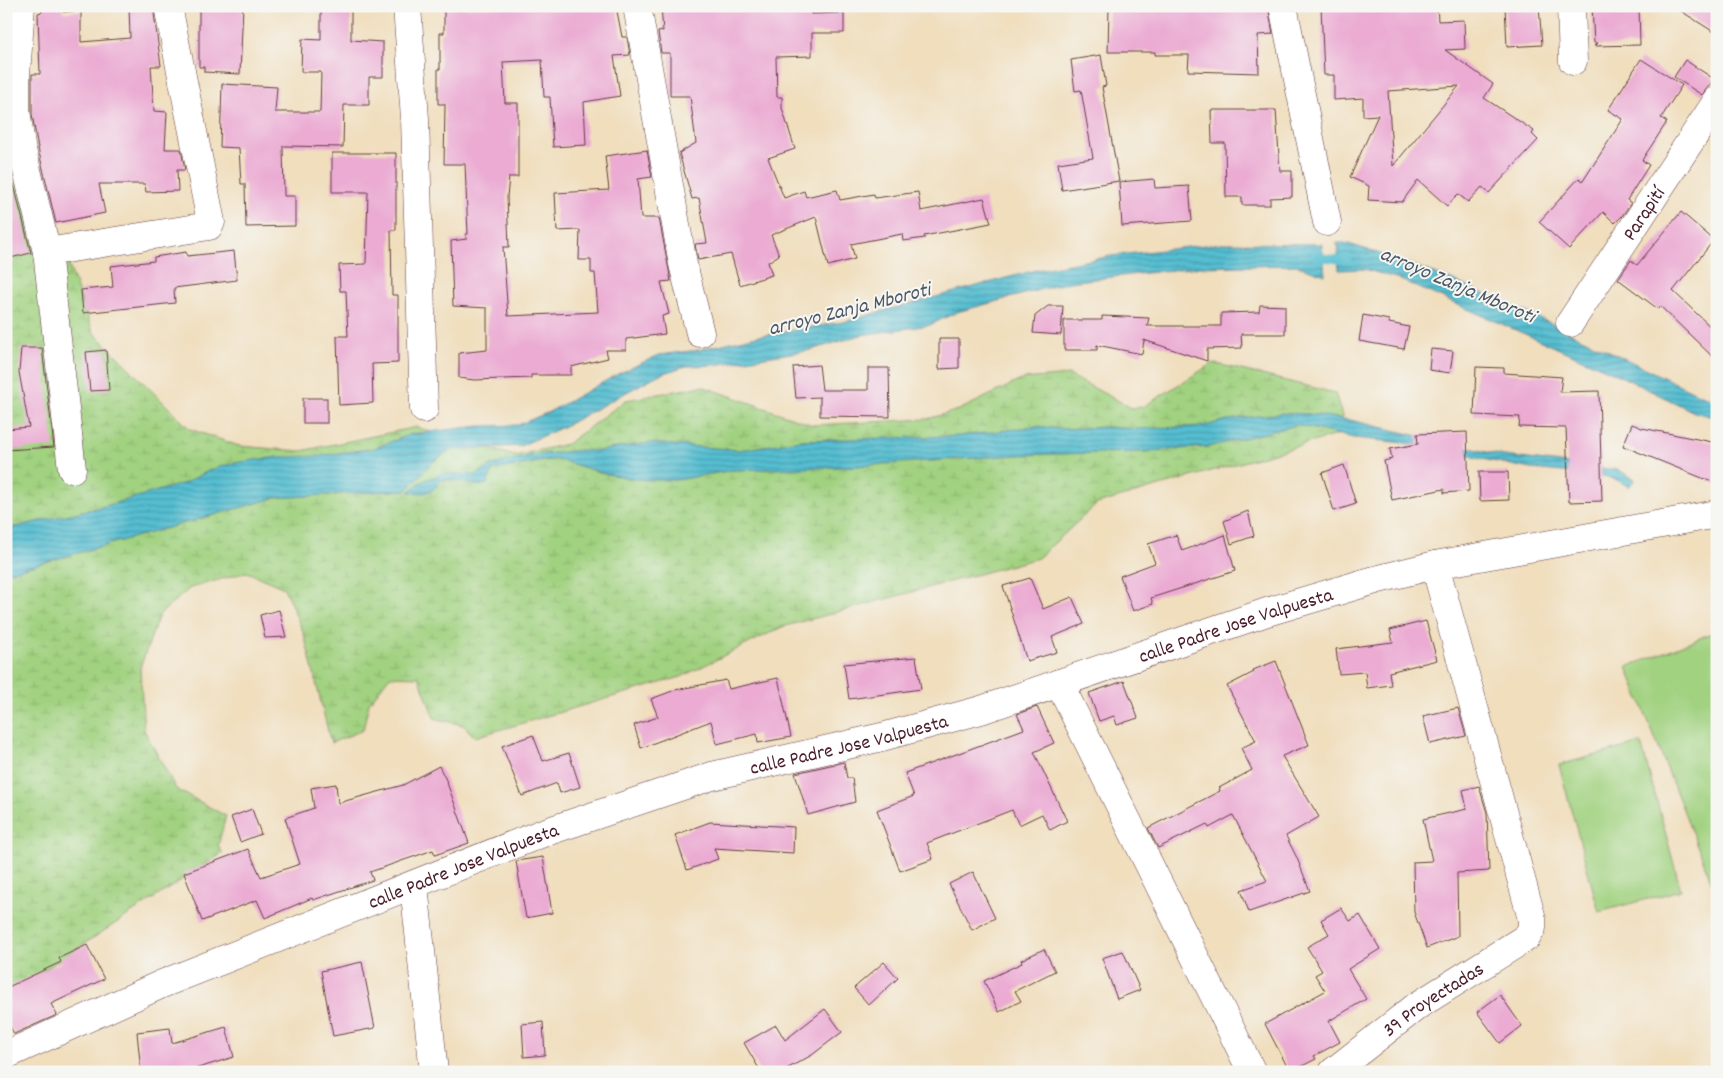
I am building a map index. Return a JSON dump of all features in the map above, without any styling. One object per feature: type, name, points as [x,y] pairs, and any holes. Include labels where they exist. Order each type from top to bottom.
[{"type":"street","points":[[21,6],[16,76],[16,110],[21,146],[47,252],[72,469]]},
{"type":"street","points":[[47,252],[209,226],[211,222],[168,6]]},
{"type":"street","points":[[407,6],[415,119],[424,409]]},
{"type":"street","points":[[637,6],[683,264],[700,333]]},
{"type":"street","points":[[1283,6],[1327,222]]},
{"type":"street","points":[[1571,6],[1573,61]]},
{"type":"street","name":"Parapití","points":[[1570,323],[1717,101]]},
{"type":"street","name":"calle Padre Jose Valpuesta","points":[[6,1055],[162,984],[414,886],[543,833],[712,776],[882,737],[981,710],[1267,612],[1435,565],[1717,514]]},
{"type":"street","name":"39 Proyectadas","points":[[1333,1072],[1417,1006],[1527,937],[1532,928],[1532,919],[1435,565]]},
{"type":"street","points":[[1059,683],[1252,1072]]},
{"type":"street","points":[[414,886],[434,1072]]},
{"type":"green space","points":[[6,161],[54,225],[93,332],[190,429],[239,446],[301,451],[417,427],[478,448],[489,448],[514,456],[567,444],[626,400],[702,386],[813,425],[927,419],[959,410],[1023,379],[1069,375],[1132,408],[1143,407],[1213,363],[1335,393],[1347,432],[1097,504],[1038,558],[782,627],[681,677],[475,737],[463,725],[434,718],[419,677],[390,676],[369,703],[363,730],[331,743],[304,634],[284,588],[247,572],[190,588],[159,615],[140,668],[144,730],[176,789],[226,816],[218,846],[223,853],[6,995]]},
{"type":"green space","points":[[1717,631],[1717,896],[1627,667]]},
{"type":"green space","points":[[1641,743],[1681,890],[1599,912],[1559,765]]},
{"type":"water","points":[[1222,243],[1322,244],[1325,275],[1296,265],[1198,267],[1069,282],[957,312],[930,325],[861,335],[811,350],[714,365],[686,366],[658,375],[563,427],[520,446],[451,450],[432,462],[407,490],[275,498],[6,573],[6,529],[109,505],[185,483],[210,470],[233,463],[278,457],[319,456],[375,448],[411,434],[480,426],[518,425],[549,412],[618,374],[659,355],[698,350],[752,337],[843,322],[1032,271],[1111,256]]},
{"type":"water","points":[[1337,243],[1345,243],[1391,257],[1436,274],[1527,312],[1703,396],[1717,399],[1717,418],[1694,412],[1610,371],[1396,278],[1364,269],[1339,270]]},
{"type":"water","points":[[1283,413],[1309,414],[1350,420],[1504,456],[1618,470],[1635,479],[1629,487],[1605,476],[1531,469],[1405,443],[1353,438],[1297,425],[1208,447],[1138,452],[1018,455],[840,467],[733,470],[677,480],[644,480],[606,474],[556,459],[493,470],[487,484],[475,485],[446,480],[440,481],[431,491],[409,492],[419,483],[443,473],[476,475],[493,465],[528,456],[581,450],[598,451],[648,443],[740,450],[801,440],[961,436],[1037,426],[1061,429],[1106,427],[1138,429],[1205,426],[1227,420]]},
{"type":"building","points":[[42,6],[62,6],[63,12],[81,11],[81,42],[130,38],[129,6],[153,6],[161,66],[151,66],[154,111],[167,112],[165,149],[181,149],[185,170],[177,170],[178,191],[146,192],[145,184],[99,184],[105,213],[56,223],[32,114],[32,74],[40,74],[38,13],[42,12]]},
{"type":"building","points":[[199,6],[243,6],[240,74],[204,72],[204,67],[199,67]]},
{"type":"building","points":[[321,6],[351,6],[351,40],[383,42],[383,77],[369,77],[369,105],[344,105],[343,147],[283,146],[284,196],[295,196],[295,226],[246,227],[245,184],[241,184],[239,148],[220,147],[222,84],[277,87],[275,112],[320,112],[321,72],[301,72],[302,39],[321,40]]},
{"type":"building","points":[[616,6],[622,37],[627,37],[630,55],[614,56],[620,96],[584,102],[586,145],[553,147],[550,97],[544,97],[542,60],[503,62],[505,103],[518,103],[518,177],[509,177],[507,197],[509,247],[503,247],[508,316],[598,312],[595,273],[591,273],[591,260],[579,260],[580,230],[557,231],[555,193],[609,190],[605,156],[647,150],[652,177],[638,179],[641,218],[659,218],[671,281],[661,282],[669,314],[662,316],[665,334],[626,339],[626,350],[606,350],[608,358],[571,367],[571,375],[531,375],[531,378],[474,380],[459,378],[459,353],[487,350],[487,308],[453,306],[451,241],[467,239],[466,234],[468,234],[465,164],[444,164],[445,104],[438,104],[438,69],[440,69],[440,33],[444,33],[444,9]]},
{"type":"building","points":[[661,6],[811,6],[811,14],[844,13],[844,33],[812,33],[812,56],[776,57],[777,97],[782,97],[782,108],[795,149],[768,158],[784,198],[804,191],[806,197],[837,190],[840,200],[874,194],[875,198],[918,192],[921,211],[984,198],[991,223],[924,236],[925,238],[903,241],[902,234],[851,244],[855,259],[828,266],[816,217],[771,235],[779,255],[768,262],[772,275],[740,285],[731,254],[698,260],[695,244],[707,243],[699,198],[692,199],[679,153],[696,143],[690,96],[670,96],[670,53],[661,53],[658,32],[663,31]]},
{"type":"building","points":[[1109,6],[1268,6],[1273,34],[1258,35],[1259,73],[1188,71],[1189,55],[1155,55],[1155,52],[1108,52]]},
{"type":"building","points":[[1321,6],[1437,6],[1438,21],[1464,20],[1465,49],[1445,50],[1493,84],[1484,98],[1534,131],[1532,134],[1538,140],[1489,193],[1482,187],[1468,202],[1458,194],[1447,206],[1418,180],[1402,202],[1368,200],[1369,186],[1350,177],[1378,115],[1363,116],[1363,98],[1334,100],[1334,75],[1324,75]],"holes":[[[1459,86],[1393,166],[1388,91]]]},
{"type":"building","points":[[1505,6],[1539,6],[1542,45],[1507,47]]},
{"type":"building","points":[[1592,6],[1639,6],[1640,45],[1594,46],[1597,43],[1594,43]]},
{"type":"building","points":[[1673,6],[1717,6],[1717,34]]},
{"type":"building","points":[[1101,55],[1106,86],[1102,87],[1119,181],[1062,190],[1058,163],[1093,158],[1081,90],[1075,91],[1071,60]]},
{"type":"building","points":[[1641,59],[1682,85],[1661,118],[1667,122],[1642,160],[1649,165],[1627,200],[1631,203],[1615,223],[1603,212],[1569,249],[1539,222],[1579,178],[1583,181],[1623,119],[1608,110]]},
{"type":"building","points":[[1685,60],[1714,79],[1702,95],[1674,77]]},
{"type":"building","points":[[1211,110],[1276,110],[1280,171],[1292,171],[1292,197],[1270,198],[1270,205],[1242,205],[1242,197],[1226,197],[1225,143],[1212,143]]},
{"type":"building","points":[[332,153],[396,153],[396,230],[391,230],[392,295],[398,295],[398,363],[372,364],[373,403],[339,405],[337,336],[348,336],[346,291],[340,291],[339,265],[366,264],[368,192],[332,192]]},
{"type":"building","points":[[6,177],[12,177],[31,253],[6,259]]},
{"type":"building","points":[[1154,179],[1155,188],[1189,186],[1192,221],[1122,226],[1119,182]]},
{"type":"building","points":[[1681,212],[1714,240],[1673,291],[1717,333],[1717,361],[1660,306],[1658,309],[1618,279],[1631,260],[1637,265]]},
{"type":"building","points":[[234,251],[237,280],[174,288],[175,303],[83,313],[81,290],[113,287],[111,266],[154,261],[154,257],[186,252],[187,256]]},
{"type":"building","points":[[1260,305],[1285,306],[1285,334],[1241,334],[1242,348],[1207,349],[1207,361],[1144,340],[1142,354],[1097,345],[1097,350],[1064,350],[1064,320],[1102,320],[1102,316],[1149,318],[1147,326],[1221,326],[1221,313],[1259,312]]},
{"type":"building","points":[[1048,306],[1063,306],[1061,335],[1033,333],[1035,316]]},
{"type":"building","points":[[1363,315],[1389,320],[1389,323],[1409,327],[1404,349],[1359,341]]},
{"type":"building","points":[[939,339],[959,339],[959,368],[939,369]]},
{"type":"building","points":[[21,348],[42,348],[54,447],[6,450],[6,429],[29,427],[19,372]]},
{"type":"building","points":[[1431,349],[1453,351],[1450,373],[1429,370]]},
{"type":"building","points":[[106,350],[109,390],[90,391],[86,352]]},
{"type":"building","points":[[819,365],[822,390],[868,390],[868,368],[889,368],[890,417],[820,416],[820,397],[796,398],[793,367]]},
{"type":"building","points":[[1476,367],[1504,368],[1504,373],[1562,377],[1560,392],[1599,391],[1602,501],[1569,502],[1566,428],[1519,427],[1520,417],[1474,415]]},
{"type":"building","points":[[303,398],[327,398],[327,423],[303,423]]},
{"type":"building","points":[[1632,424],[1642,428],[1717,443],[1717,484],[1623,446]]},
{"type":"building","points":[[1467,432],[1469,491],[1444,493],[1444,489],[1392,500],[1384,461],[1392,459],[1390,449],[1418,444],[1417,434]]},
{"type":"building","points":[[1344,465],[1356,504],[1334,511],[1322,473]]},
{"type":"building","points":[[1479,472],[1508,472],[1509,500],[1480,501]]},
{"type":"building","points":[[1248,511],[1254,536],[1231,544],[1224,521]]},
{"type":"building","points":[[1176,535],[1182,551],[1225,535],[1235,571],[1151,598],[1153,604],[1133,611],[1120,576],[1155,563],[1148,544]]},
{"type":"building","points":[[1030,578],[1043,609],[1072,597],[1084,624],[1052,637],[1057,652],[1027,661],[1003,586]]},
{"type":"building","points":[[279,610],[286,637],[265,638],[260,615]]},
{"type":"building","points":[[1426,621],[1437,660],[1389,672],[1391,685],[1367,688],[1365,672],[1339,674],[1336,649],[1393,642],[1390,630]]},
{"type":"building","points":[[916,657],[921,689],[849,699],[844,664]]},
{"type":"building","points":[[1276,661],[1309,745],[1282,756],[1319,817],[1286,836],[1310,891],[1249,912],[1241,890],[1267,881],[1233,815],[1209,828],[1207,824],[1158,848],[1148,828],[1220,791],[1219,788],[1252,770],[1241,748],[1256,741],[1227,686],[1254,672],[1253,670]]},
{"type":"building","points":[[778,678],[791,737],[758,743],[757,734],[717,744],[711,721],[641,748],[634,725],[658,717],[651,699],[675,690],[726,680],[729,689]]},
{"type":"building","points":[[1124,681],[1138,718],[1117,725],[1114,716],[1099,721],[1089,693]]},
{"type":"building","points":[[1037,707],[1054,743],[1034,752],[1067,821],[1050,830],[1042,814],[1019,825],[1012,810],[927,843],[933,859],[900,871],[877,810],[914,796],[905,773],[1024,729],[1017,714]]},
{"type":"building","points":[[1458,708],[1466,736],[1430,744],[1423,716]]},
{"type":"building","points":[[533,735],[543,761],[569,753],[580,787],[560,793],[557,783],[522,796],[502,746]]},
{"type":"building","points":[[844,762],[847,778],[852,778],[855,802],[808,815],[795,773]]},
{"type":"building","points":[[439,766],[469,843],[435,855],[433,850],[370,872],[373,880],[313,900],[312,898],[265,918],[257,900],[202,921],[184,873],[248,849],[261,877],[300,864],[285,818],[314,808],[311,788],[336,784],[338,803],[403,785]]},
{"type":"building","points":[[1479,786],[1487,813],[1489,871],[1457,873],[1458,936],[1427,948],[1414,912],[1413,862],[1432,861],[1423,819],[1467,809],[1463,790]]},
{"type":"building","points":[[252,809],[261,834],[240,842],[231,817]]},
{"type":"building","points":[[710,822],[794,827],[793,853],[714,848],[718,859],[687,870],[675,835]]},
{"type":"building","points":[[543,857],[552,913],[526,918],[516,861]]},
{"type":"building","points":[[973,872],[995,918],[972,930],[949,884]]},
{"type":"building","points":[[1341,908],[1350,921],[1360,915],[1380,949],[1348,969],[1366,999],[1329,1021],[1340,1042],[1314,1056],[1316,1059],[1290,1072],[1265,1024],[1325,991],[1315,975],[1322,971],[1307,947],[1329,934],[1321,920]]},
{"type":"building","points":[[87,945],[104,979],[51,1004],[57,1015],[14,1034],[6,1019],[6,988],[61,962],[59,958]]},
{"type":"building","points":[[1044,949],[1055,971],[1015,991],[1021,1001],[999,1012],[984,981],[1022,963],[1021,960]]},
{"type":"building","points":[[1123,951],[1140,990],[1117,999],[1102,958]]},
{"type":"building","points":[[362,962],[375,1028],[333,1036],[321,971]]},
{"type":"building","points":[[884,962],[898,978],[869,1005],[854,988]]},
{"type":"building","points":[[1500,995],[1522,1026],[1500,1043],[1477,1012]]},
{"type":"building","points":[[825,1009],[842,1032],[812,1055],[781,1072],[761,1072],[744,1043],[776,1025],[785,1040]]},
{"type":"building","points":[[543,1022],[545,1055],[524,1057],[522,1024]]},
{"type":"building","points":[[226,1027],[234,1057],[185,1072],[141,1072],[137,1032],[170,1028],[172,1043]]},
{"type":"waterway","name":"arroyo Zanja Mboroti","points":[[1314,256],[1347,261]]}]
